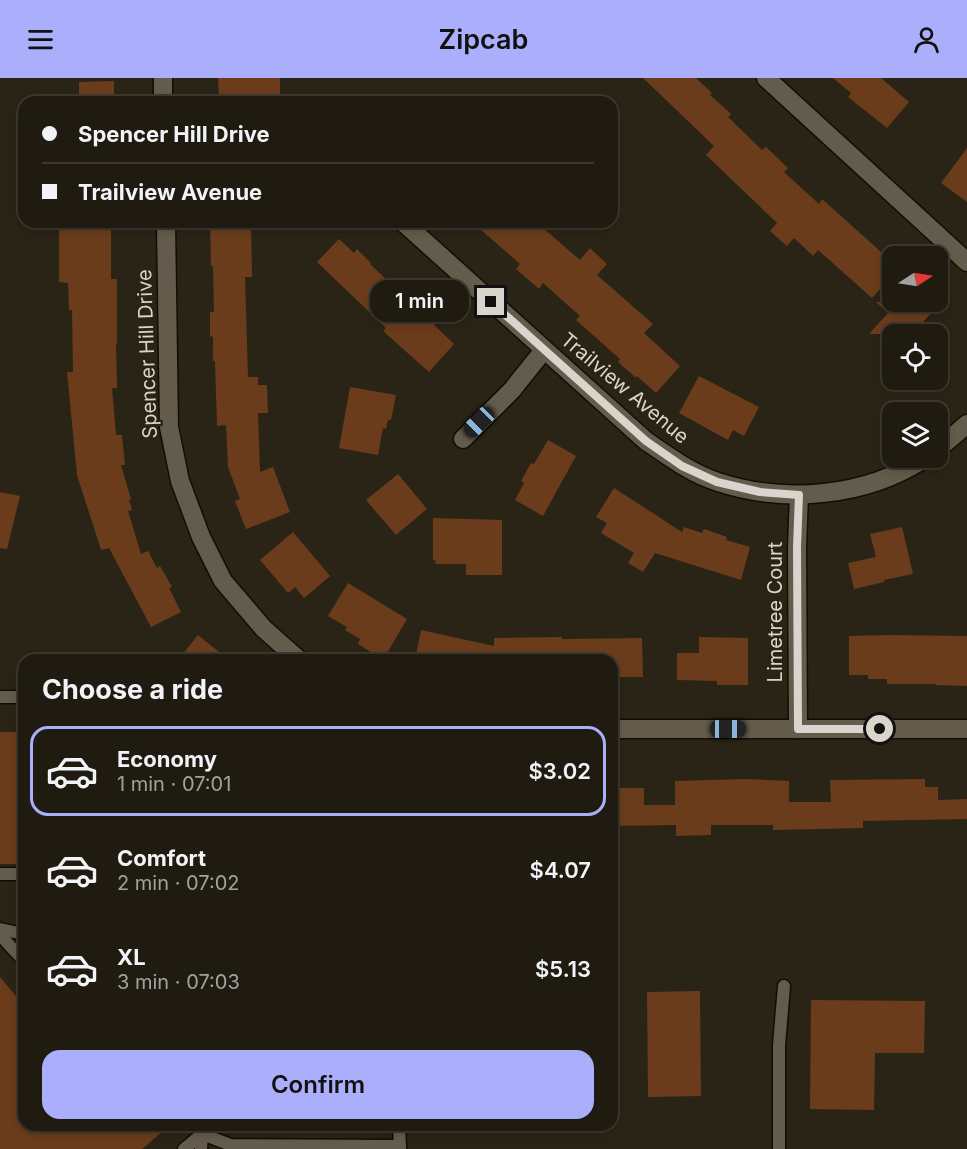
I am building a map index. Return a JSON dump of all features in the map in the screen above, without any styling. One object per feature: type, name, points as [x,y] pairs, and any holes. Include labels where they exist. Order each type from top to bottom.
[{"type":"street","points":[[163,78],[163,96]]},
{"type":"street","points":[[766,78],[967,262]]},
{"type":"street","name":"Spencer Hill Drive","points":[[166,228],[169,427],[180,482],[201,537],[223,581],[264,629],[292,654]]},
{"type":"street","name":"Trailview Avenue","points":[[410,228],[646,441],[682,466],[717,482],[760,492],[799,495],[832,492],[874,482],[909,468]]},
{"type":"street","points":[[463,439],[512,390],[544,350]]},
{"type":"street","points":[[948,440],[967,424]]},
{"type":"street","name":"Limetree Court","points":[[798,729],[799,495]]},
{"type":"street","points":[[618,729],[967,729]]},
{"type":"lane","points":[[0,697],[18,697]]},
{"type":"lane","points":[[0,874],[18,874]]},
{"type":"lane","points":[[0,929],[18,933]]},
{"type":"lane","points":[[0,935],[18,955]]},
{"type":"lane","points":[[779,1149],[779,1045],[784,986]]},
{"type":"lane","points":[[184,1149],[205,1131]]},
{"type":"lane","points":[[201,1149],[206,1131]]},
{"type":"lane","points":[[208,1131],[231,1145],[400,1148],[399,1131]]},
{"type":"building","points":[[218,78],[280,78],[280,96],[219,96]]},
{"type":"building","points":[[643,78],[696,78],[712,93],[710,95],[731,114],[728,117],[762,150],[766,147],[788,168],[784,172],[819,204],[822,199],[882,253],[882,287],[872,298],[818,250],[813,256],[794,238],[787,246],[770,231],[777,223],[706,155],[714,146]]},
{"type":"building","points":[[833,78],[881,78],[909,102],[887,128],[848,97],[851,93]]},
{"type":"building","points":[[114,81],[114,96],[79,96],[79,82]]},
{"type":"building","points":[[967,148],[967,202],[941,183]]},
{"type":"building","points":[[59,228],[111,228],[111,279],[117,279],[117,388],[112,388],[116,435],[122,435],[125,465],[121,465],[131,499],[129,500],[132,510],[128,511],[141,554],[148,551],[157,568],[160,566],[172,587],[169,588],[181,612],[151,627],[109,548],[101,550],[77,475],[67,372],[73,372],[72,310],[69,310],[68,283],[59,282]]},
{"type":"building","points":[[210,228],[251,228],[252,277],[245,277],[248,377],[258,377],[258,385],[267,385],[268,413],[258,413],[260,472],[273,467],[290,512],[246,529],[235,501],[240,499],[228,467],[226,425],[217,426],[213,336],[210,337],[210,312],[214,312],[213,266],[211,266]]},
{"type":"building","points":[[479,228],[543,228],[580,260],[590,248],[607,264],[597,275],[653,324],[644,333],[680,366],[656,393],[618,362],[620,359],[576,320],[580,316],[543,283],[539,289],[516,269],[520,264]]},
{"type":"building","points":[[339,239],[354,253],[357,249],[410,302],[411,300],[437,322],[434,325],[454,344],[429,372],[383,331],[386,328],[317,262]]},
{"type":"building","points":[[932,312],[923,322],[925,324],[882,324],[882,334],[869,334],[888,313]]},
{"type":"building","points":[[699,376],[759,407],[744,436],[733,430],[728,440],[679,413]]},
{"type":"building","points":[[350,387],[396,395],[391,420],[388,420],[386,429],[383,428],[378,455],[339,448]]},
{"type":"building","points":[[548,440],[576,456],[543,516],[515,500],[524,483],[521,481]]},
{"type":"building","points":[[398,474],[427,509],[396,535],[366,500]]},
{"type":"building","points":[[614,488],[682,532],[684,527],[702,533],[704,529],[727,537],[726,540],[750,547],[741,580],[655,553],[643,572],[628,563],[634,553],[601,533],[607,523],[596,517]]},
{"type":"building","points":[[0,492],[20,496],[7,549],[0,548]]},
{"type":"building","points":[[433,518],[502,520],[502,575],[466,575],[466,564],[435,564],[436,561],[433,560]]},
{"type":"building","points":[[902,527],[913,574],[854,589],[848,563],[876,557],[870,534]]},
{"type":"building","points":[[293,532],[330,576],[304,598],[295,587],[288,593],[260,560]]},
{"type":"building","points":[[348,583],[407,619],[387,654],[374,654],[358,644],[360,639],[345,630],[347,627],[328,616]]},
{"type":"building","points":[[421,630],[494,646],[494,638],[642,638],[643,677],[618,677],[618,654],[416,654]]},
{"type":"building","points":[[198,635],[222,654],[183,654]]},
{"type":"building","points":[[849,636],[967,636],[967,686],[887,684],[887,679],[868,679],[868,675],[849,675]]},
{"type":"building","points":[[699,637],[748,638],[748,685],[717,685],[717,681],[677,680],[677,653],[699,653]]},
{"type":"building","points":[[0,732],[18,732],[18,864],[0,864]]},
{"type":"building","points":[[745,779],[789,781],[789,802],[831,802],[830,780],[925,779],[925,787],[938,787],[938,800],[967,799],[967,819],[863,821],[863,828],[773,830],[773,825],[711,825],[711,835],[676,836],[676,825],[618,826],[618,788],[644,788],[644,805],[675,805],[675,781]]},
{"type":"building","points":[[0,977],[18,999],[18,1131],[163,1131],[142,1149],[0,1149]]},
{"type":"building","points":[[700,991],[701,1096],[648,1097],[647,992]]},
{"type":"building","points":[[811,1000],[925,1001],[924,1053],[875,1053],[874,1110],[810,1109]]},
{"type":"route","points":[[491,302],[646,441],[682,466],[717,482],[760,492],[799,495],[798,729],[880,729]]}]
